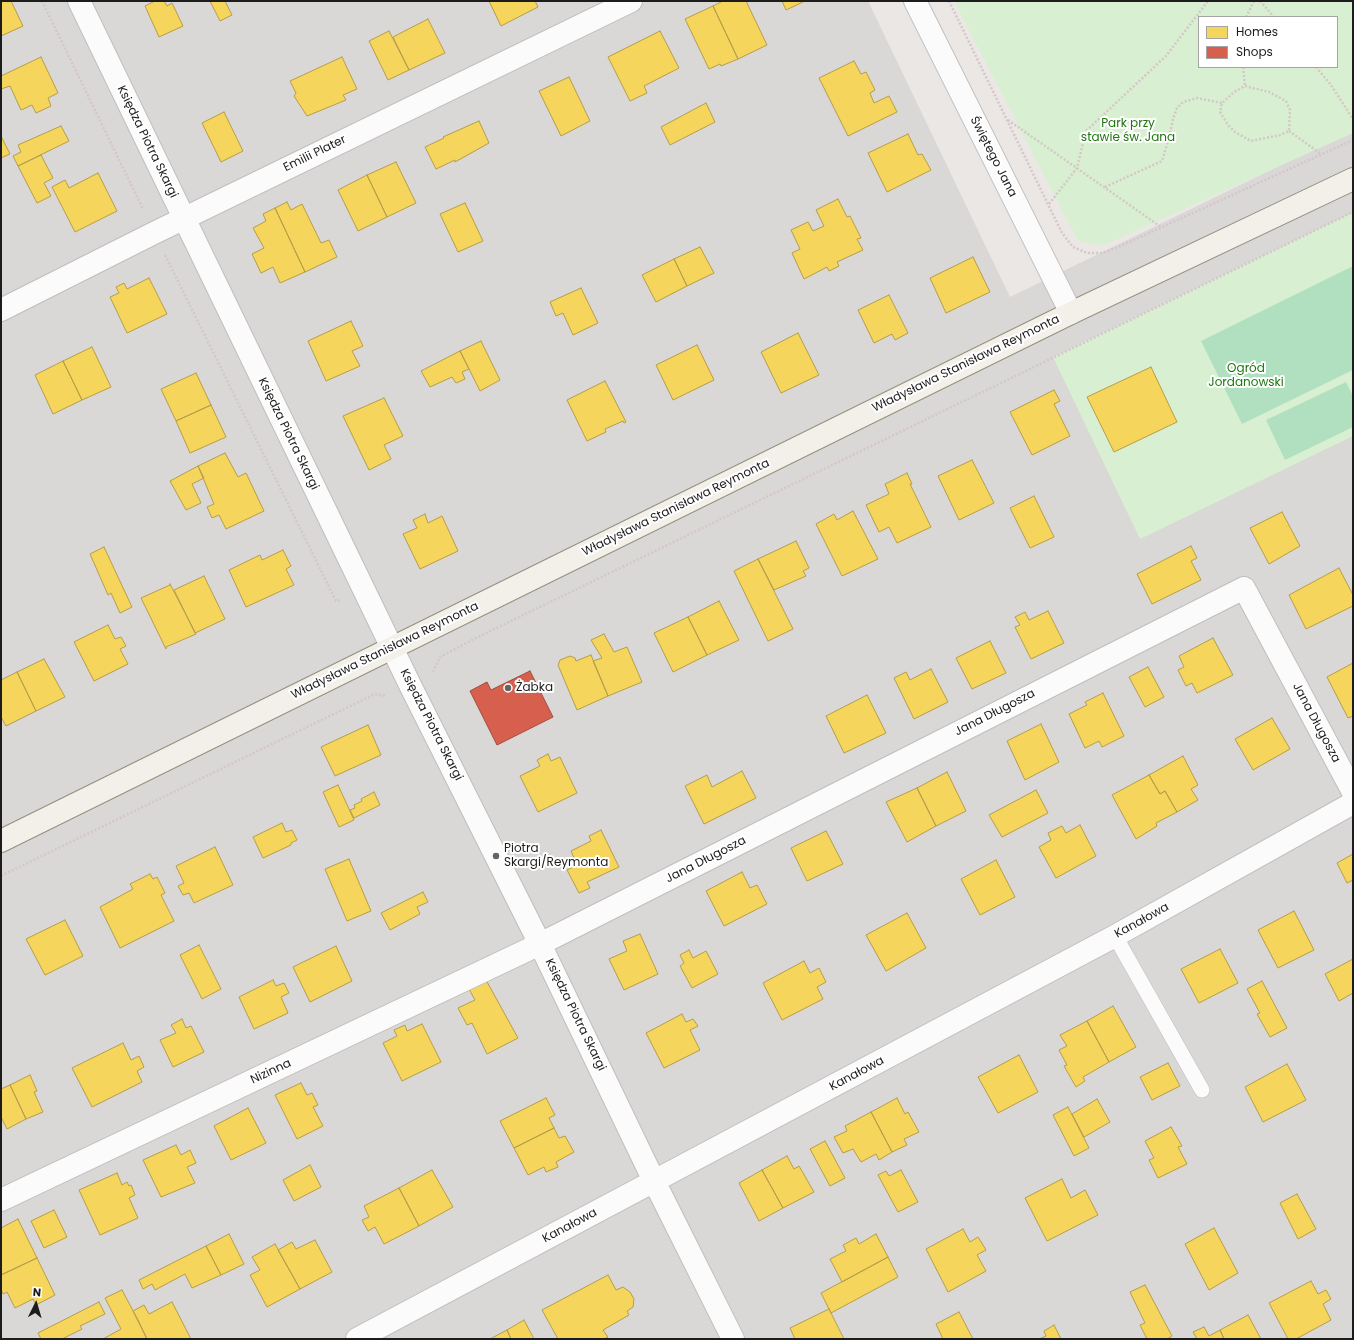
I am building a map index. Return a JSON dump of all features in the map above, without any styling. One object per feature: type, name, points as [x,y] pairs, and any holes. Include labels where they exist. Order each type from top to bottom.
[{"type":"main road","name":"Władysława Stanisława Reymonta","points":[[1,841],[1071,313],[1353,179]]},
{"type":"street","name":"Księdza Piotra Skargi","points":[[78,1],[392,647],[540,944],[654,1181],[733,1339]]},
{"type":"street","name":"Emilii Plater","points":[[1,310],[154,233],[631,1]]},
{"type":"street","name":"Świętego Jana","points":[[916,1],[1071,313]]},
{"type":"street","name":"Jana Długosza","points":[[540,944],[1244,588],[1353,792]]},
{"type":"street","name":"Kanałowa","points":[[357,1339],[1115,936],[1353,803]]},
{"type":"street","name":"Nizinna","points":[[1,1200],[540,944]]},
{"type":"lane","points":[[1115,936],[1202,1090]]},
{"type":"path","points":[[42,1],[154,233],[336,601]]},
{"type":"path","points":[[949,1],[1062,233],[1073,247],[1087,253],[1102,253],[1109,251],[1353,140]]},
{"type":"path","points":[[1049,204],[1077,168],[1086,131],[1166,56],[1208,1]]},
{"type":"path","points":[[1246,16],[1254,1]]},
{"type":"path","points":[[1260,1],[1273,16]]},
{"type":"path","points":[[1243,68],[1245,86]]},
{"type":"path","points":[[1317,68],[1331,85],[1353,119]]},
{"type":"path","points":[[1245,86],[1269,92],[1286,101],[1290,110],[1289,131],[1258,141],[1247,140],[1235,132],[1224,121],[1220,112],[1222,103],[1234,92],[1245,86]]},
{"type":"path","points":[[1106,187],[1162,161],[1170,138],[1173,119],[1177,108],[1183,102],[1197,98],[1222,103]]},
{"type":"path","points":[[1008,120],[1106,187],[1161,228]]},
{"type":"path","points":[[1289,131],[1322,155]]},
{"type":"path","points":[[432,674],[440,657],[474,639],[1353,212]]},
{"type":"path","points":[[1,876],[375,694],[391,697]]},
{"type":"shaded area","points":[[1,1],[868,1],[1010,297],[1353,130],[1353,1339],[1,1339]]},
{"type":"green space","name":"Park przy stawie św. Jana","points":[[954,1],[1353,1],[1353,133],[1104,245],[1082,242],[1076,237]]},
{"type":"green space","name":"Ogród Jordanowski","points":[[1353,212],[1353,436],[1140,539],[1053,357]]},
{"type":"green space","points":[[1353,266],[1353,370],[1242,424],[1201,341]]},
{"type":"green space","points":[[1346,382],[1353,396],[1353,427],[1285,460],[1266,420]]},
{"type":"building: Homes","points":[[1,1],[11,1],[23,26],[1,36]]},
{"type":"building: Homes","points":[[155,1],[164,1],[167,6],[172,3],[183,26],[159,37],[145,6]]},
{"type":"building: Homes","points":[[210,1],[225,1],[232,15],[220,21]]},
{"type":"building: Homes","points":[[489,1],[535,1],[538,7],[501,26]]},
{"type":"building: Homes","points":[[723,1],[746,1],[767,45],[738,59],[713,6]]},
{"type":"building: Homes","points":[[782,1],[805,1],[786,10]]},
{"type":"building: Homes","points":[[713,6],[738,59],[709,69],[685,19]]},
{"type":"building: Homes","points":[[428,19],[445,53],[409,70],[393,37]]},
{"type":"building: Homes","points":[[389,31],[409,70],[388,80],[369,41]]},
{"type":"building: Homes","points":[[660,31],[679,68],[644,86],[647,93],[630,101],[608,57]]},
{"type":"building: Homes","points":[[41,57],[58,93],[48,98],[51,106],[36,113],[32,105],[21,110],[10,86],[1,89],[1,76]]},
{"type":"building: Homes","points":[[342,57],[357,89],[343,95],[346,100],[307,116],[294,96],[296,93],[290,81]]},
{"type":"building: Homes","points":[[854,61],[861,74],[866,72],[875,90],[870,93],[874,103],[889,96],[897,112],[848,136],[819,78]]},
{"type":"building: Homes","points":[[569,77],[590,121],[561,136],[539,91]]},
{"type":"building: Homes","points":[[706,103],[715,122],[670,145],[661,127]]},
{"type":"building: Homes","points":[[224,112],[243,151],[221,162],[202,123]]},
{"type":"building: Homes","points":[[479,121],[489,143],[455,162],[455,160],[436,169],[425,147],[444,138],[443,137]]},
{"type":"building: Homes","points":[[61,126],[69,141],[18,166],[13,156],[21,152],[18,145]]},
{"type":"building: Homes","points":[[908,134],[918,155],[922,154],[931,170],[887,192],[868,153]]},
{"type":"building: Homes","points":[[1,136],[10,154],[1,158]]},
{"type":"building: Homes","points":[[41,155],[53,178],[44,183],[51,196],[37,203],[18,166]]},
{"type":"building: Homes","points":[[396,162],[416,203],[387,217],[367,175]]},
{"type":"building: Homes","points":[[98,173],[117,211],[75,232],[52,187],[65,180],[69,188]]},
{"type":"building: Homes","points":[[367,175],[387,217],[358,231],[338,190]]},
{"type":"building: Homes","points":[[838,199],[847,217],[850,216],[861,238],[857,239],[863,250],[837,262],[839,266],[829,271],[827,267],[804,279],[792,253],[800,249],[791,230],[808,222],[813,231],[824,226],[816,210]]},
{"type":"building: Homes","points":[[287,202],[291,210],[302,204],[321,243],[329,240],[337,257],[305,272],[275,208]]},
{"type":"building: Homes","points":[[465,203],[483,241],[458,252],[440,214]]},
{"type":"building: Homes","points":[[275,208],[305,272],[280,283],[273,267],[261,273],[252,254],[264,248],[253,228],[266,221],[263,214]]},
{"type":"building: Homes","points":[[700,247],[714,273],[687,286],[674,259]]},
{"type":"building: Homes","points":[[973,257],[990,292],[946,313],[930,278]]},
{"type":"building: Homes","points":[[674,259],[687,286],[656,302],[642,275]]},
{"type":"building: Homes","points":[[149,278],[167,314],[127,333],[110,297],[119,293],[116,287],[124,283],[127,289]]},
{"type":"building: Homes","points":[[581,288],[598,323],[573,335],[563,313],[556,316],[550,302]]},
{"type":"building: Homes","points":[[889,295],[908,333],[895,340],[892,334],[874,343],[858,310]]},
{"type":"building: Homes","points":[[351,321],[363,346],[352,351],[360,366],[326,381],[308,341]]},
{"type":"building: Homes","points":[[798,333],[819,375],[781,393],[761,352]]},
{"type":"building: Homes","points":[[481,341],[500,380],[480,391],[460,351]]},
{"type":"building: Homes","points":[[697,345],[714,380],[673,400],[656,365]]},
{"type":"building: Homes","points":[[92,347],[111,387],[82,400],[63,361]]},
{"type":"building: Homes","points":[[460,351],[469,369],[462,372],[465,379],[456,383],[452,377],[430,387],[421,371]]},
{"type":"building: Homes","points":[[63,361],[82,400],[53,414],[35,375]]},
{"type":"building: Homes","points":[[1151,367],[1177,422],[1114,452],[1087,397]]},
{"type":"building: Homes","points":[[196,373],[211,405],[176,421],[161,389]]},
{"type":"building: Homes","points":[[605,381],[626,422],[624,423],[623,421],[605,429],[606,432],[587,441],[567,400]]},
{"type":"building: Homes","points":[[1054,390],[1060,401],[1054,404],[1070,436],[1032,455],[1010,412]]},
{"type":"building: Homes","points":[[384,398],[403,436],[384,445],[391,459],[369,470],[343,416]]},
{"type":"building: Homes","points":[[211,405],[226,437],[190,453],[176,421]]},
{"type":"building: Homes","points":[[225,453],[238,477],[246,473],[264,511],[226,529],[219,515],[212,518],[207,507],[214,504],[198,466]]},
{"type":"building: Homes","points":[[972,460],[994,503],[959,520],[938,476]]},
{"type":"building: Homes","points":[[198,466],[204,478],[192,484],[201,503],[186,510],[170,481]]},
{"type":"building: Homes","points":[[907,473],[912,484],[910,484],[931,527],[897,543],[889,527],[879,532],[866,505],[889,494],[885,484]]},
{"type":"building: Homes","points":[[1034,496],[1054,537],[1030,548],[1010,508]]},
{"type":"building: Homes","points":[[853,511],[878,559],[842,576],[816,524],[834,514],[837,520]]},
{"type":"building: Homes","points":[[1282,512],[1300,546],[1269,564],[1250,528]]},
{"type":"building: Homes","points":[[425,514],[428,523],[442,516],[458,551],[420,569],[403,534],[417,528],[413,520]]},
{"type":"building: Homes","points":[[796,541],[809,568],[803,571],[806,576],[774,590],[758,559]]},
{"type":"building: Homes","points":[[1191,546],[1197,558],[1191,561],[1201,580],[1152,604],[1137,574]]},
{"type":"building: Homes","points":[[104,547],[132,607],[120,613],[111,593],[108,595],[90,554]]},
{"type":"building: Homes","points":[[283,550],[291,566],[286,569],[294,585],[246,607],[229,570],[260,555],[262,560]]},
{"type":"building: Homes","points":[[758,559],[793,629],[768,641],[734,571]]},
{"type":"building: Homes","points":[[1339,568],[1353,595],[1353,606],[1306,629],[1289,595]]},
{"type":"building: Homes","points":[[204,576],[225,619],[195,633],[174,590]]},
{"type":"building: Homes","points":[[170,584],[196,634],[166,647],[166,649],[141,598]]},
{"type":"building: Homes","points":[[719,601],[739,640],[707,655],[688,617]]},
{"type":"building: Homes","points":[[1048,611],[1064,643],[1031,659],[1015,627],[1020,625],[1015,617],[1025,612],[1029,620]]},
{"type":"building: Homes","points":[[688,617],[707,655],[673,672],[654,633]]},
{"type":"building: Homes","points":[[108,625],[115,639],[121,637],[126,646],[120,649],[128,664],[94,681],[74,642]]},
{"type":"building: Homes","points":[[604,634],[614,652],[627,647],[642,682],[608,696],[593,661],[602,658],[591,640]]},
{"type":"building: Homes","points":[[1213,638],[1233,675],[1197,693],[1192,683],[1186,686],[1178,670],[1184,667],[1179,656]]},
{"type":"building: Homes","points":[[990,641],[1006,673],[972,689],[956,658]]},
{"type":"building: Homes","points":[[591,655],[608,696],[577,710],[558,665],[560,660],[570,656],[575,658],[576,661]]},
{"type":"building: Homes","points":[[44,659],[65,697],[36,711],[17,672]]},
{"type":"building: Homes","points":[[1353,663],[1353,716],[1348,718],[1327,677]]},
{"type":"building: Homes","points":[[1148,667],[1164,697],[1145,707],[1129,677]]},
{"type":"building: Homes","points":[[931,669],[948,702],[914,719],[894,678],[906,672],[910,680]]},
{"type":"building: Homes","points":[[17,672],[36,711],[6,726],[1,717],[1,680]]},
{"type":"building: Homes","points":[[1103,693],[1124,736],[1102,747],[1099,741],[1085,748],[1069,714],[1087,705],[1085,702]]},
{"type":"building: Homes","points":[[867,695],[886,733],[844,753],[826,716]]},
{"type":"building: Homes","points":[[1272,718],[1290,749],[1253,770],[1235,739]]},
{"type":"building: Homes","points":[[1041,724],[1059,762],[1025,780],[1007,741]]},
{"type":"building: Homes","points":[[368,725],[381,755],[335,776],[321,747]]},
{"type":"building: Homes","points":[[548,754],[551,761],[560,757],[577,793],[538,812],[520,776],[540,766],[537,760]]},
{"type":"building: Homes","points":[[1183,756],[1198,785],[1191,789],[1198,800],[1177,812],[1165,791],[1160,794],[1149,775]]},
{"type":"building: Homes","points":[[742,771],[756,798],[704,824],[685,786],[707,775],[712,787]]},
{"type":"building: Homes","points":[[947,772],[966,811],[936,826],[917,788]]},
{"type":"building: Homes","points":[[1149,775],[1160,794],[1165,791],[1177,812],[1156,823],[1157,826],[1136,839],[1112,795]]},
{"type":"building: Homes","points":[[338,785],[354,820],[339,827],[323,792]]},
{"type":"building: Homes","points":[[917,788],[936,826],[907,842],[886,802]]},
{"type":"building: Homes","points":[[1036,790],[1048,813],[1002,837],[989,815]]},
{"type":"building: Homes","points":[[374,792],[380,805],[354,818],[350,810],[355,808],[354,805],[362,801],[361,799]]},
{"type":"building: Homes","points":[[282,823],[286,832],[292,830],[297,840],[291,843],[291,845],[263,858],[253,837]]},
{"type":"building: Homes","points":[[1080,825],[1096,856],[1056,878],[1039,847],[1051,840],[1048,833],[1062,826],[1066,833]]},
{"type":"building: Homes","points":[[601,830],[619,867],[587,882],[590,888],[579,893],[567,870],[577,865],[571,851],[591,841],[589,836]]},
{"type":"building: Homes","points":[[826,831],[843,864],[807,881],[791,848]]},
{"type":"building: Homes","points":[[215,847],[233,885],[194,903],[189,893],[183,895],[178,886],[184,883],[176,866]]},
{"type":"building: Homes","points":[[1353,854],[1353,880],[1347,883],[1337,863]]},
{"type":"building: Homes","points":[[349,859],[371,911],[347,921],[325,869]]},
{"type":"building: Homes","points":[[996,860],[1015,897],[980,915],[961,879]]},
{"type":"building: Homes","points":[[742,872],[750,888],[757,885],[767,904],[724,926],[706,891]]},
{"type":"building: Homes","points":[[150,874],[153,879],[157,877],[165,893],[161,895],[174,921],[120,948],[100,907],[133,889],[130,884]]},
{"type":"building: Homes","points":[[423,892],[428,902],[417,907],[420,914],[390,930],[381,913]]},
{"type":"building: Homes","points":[[1294,911],[1314,950],[1278,968],[1258,930]]},
{"type":"building: Homes","points":[[907,913],[926,948],[886,971],[866,935]]},
{"type":"building: Homes","points":[[65,920],[83,956],[45,975],[26,939]]},
{"type":"building: Homes","points":[[640,934],[658,974],[624,990],[609,959],[627,951],[623,941]]},
{"type":"building: Homes","points":[[199,945],[221,989],[202,999],[180,955]]},
{"type":"building: Homes","points":[[336,946],[352,981],[310,1002],[293,967]]},
{"type":"building: Homes","points":[[1220,949],[1238,983],[1199,1003],[1181,969]]},
{"type":"building: Homes","points":[[689,950],[693,958],[706,951],[718,974],[692,988],[680,966],[684,963],[680,955]]},
{"type":"building: Homes","points":[[1353,959],[1353,993],[1339,1001],[1325,974]]},
{"type":"building: Homes","points":[[804,961],[810,973],[819,968],[826,982],[817,987],[823,999],[782,1020],[763,983]]},
{"type":"building: Homes","points":[[273,980],[276,986],[284,983],[289,993],[281,997],[288,1013],[254,1029],[239,997]]},
{"type":"building: Homes","points":[[486,980],[518,1038],[487,1054],[472,1023],[467,1025],[458,1008],[475,1000],[469,989]]},
{"type":"building: Homes","points":[[1262,981],[1287,1028],[1270,1037],[1257,1014],[1260,1013],[1247,989]]},
{"type":"building: Homes","points":[[1113,1006],[1136,1047],[1109,1062],[1087,1021]]},
{"type":"building: Homes","points":[[682,1014],[686,1022],[693,1019],[698,1026],[690,1030],[700,1050],[664,1068],[646,1033]]},
{"type":"building: Homes","points":[[182,1019],[186,1028],[191,1026],[204,1052],[173,1067],[160,1040],[176,1033],[171,1025]]},
{"type":"building: Homes","points":[[1087,1021],[1109,1062],[1083,1077],[1085,1081],[1076,1087],[1064,1066],[1067,1065],[1059,1050],[1067,1046],[1060,1035]]},
{"type":"building: Homes","points":[[422,1024],[441,1062],[402,1081],[383,1043],[397,1036],[394,1030],[405,1025],[407,1031]]},
{"type":"building: Homes","points":[[123,1043],[131,1060],[139,1056],[144,1067],[137,1071],[142,1082],[92,1107],[72,1068]]},
{"type":"building: Homes","points":[[1019,1055],[1038,1092],[998,1113],[978,1077]]},
{"type":"building: Homes","points":[[1168,1063],[1180,1086],[1152,1100],[1140,1077]]},
{"type":"building: Homes","points":[[1287,1064],[1306,1100],[1263,1122],[1245,1087]]},
{"type":"building: Homes","points":[[30,1075],[37,1091],[34,1092],[43,1112],[26,1119],[10,1085]]},
{"type":"building: Homes","points":[[301,1083],[307,1095],[312,1093],[318,1105],[313,1107],[323,1126],[297,1139],[275,1095]]},
{"type":"building: Homes","points":[[10,1085],[26,1119],[7,1129],[1,1117],[1,1089]]},
{"type":"building: Homes","points":[[546,1098],[555,1115],[549,1118],[554,1128],[514,1148],[500,1121]]},
{"type":"building: Homes","points":[[897,1098],[905,1114],[908,1112],[919,1132],[904,1139],[907,1145],[892,1152],[871,1112]]},
{"type":"building: Homes","points":[[1097,1099],[1110,1122],[1084,1137],[1072,1114]]},
{"type":"building: Homes","points":[[1068,1107],[1089,1148],[1074,1156],[1053,1115]]},
{"type":"building: Homes","points":[[248,1108],[266,1143],[231,1160],[214,1126]]},
{"type":"building: Homes","points":[[871,1112],[892,1152],[879,1160],[876,1154],[861,1162],[853,1149],[843,1153],[834,1137],[847,1131],[845,1126]]},
{"type":"building: Homes","points":[[1171,1127],[1182,1146],[1178,1147],[1187,1164],[1158,1178],[1149,1160],[1154,1158],[1145,1141]]},
{"type":"building: Homes","points":[[554,1128],[559,1138],[565,1136],[574,1152],[556,1162],[558,1167],[546,1172],[544,1167],[528,1175],[514,1148]]},
{"type":"building: Homes","points":[[825,1141],[845,1178],[830,1186],[810,1149]]},
{"type":"building: Homes","points":[[176,1145],[181,1155],[190,1150],[196,1163],[187,1167],[195,1183],[161,1197],[143,1160]]},
{"type":"building: Homes","points":[[787,1156],[794,1169],[799,1166],[814,1192],[783,1208],[762,1170]]},
{"type":"building: Homes","points":[[310,1165],[321,1187],[294,1201],[283,1180]]},
{"type":"building: Homes","points":[[432,1170],[453,1207],[419,1226],[399,1188]]},
{"type":"building: Homes","points":[[762,1170],[783,1208],[759,1221],[739,1183]]},
{"type":"building: Homes","points":[[901,1170],[918,1202],[898,1212],[878,1175],[886,1171],[889,1176]]},
{"type":"building: Homes","points":[[117,1173],[122,1185],[127,1182],[129,1186],[131,1185],[135,1195],[129,1198],[138,1218],[100,1235],[79,1190]]},
{"type":"building: Homes","points":[[1062,1179],[1071,1198],[1085,1190],[1098,1215],[1047,1241],[1025,1198]]},
{"type":"building: Homes","points":[[399,1188],[419,1226],[384,1244],[375,1227],[368,1231],[362,1220],[369,1217],[364,1206]]},
{"type":"building: Homes","points":[[1297,1194],[1316,1229],[1298,1239],[1280,1203]]},
{"type":"building: Homes","points":[[54,1210],[67,1237],[44,1248],[31,1221]]},
{"type":"building: Homes","points":[[18,1219],[37,1258],[1,1275],[1,1228]]},
{"type":"building: Homes","points":[[1214,1228],[1238,1273],[1209,1290],[1185,1244]]},
{"type":"building: Homes","points":[[963,1229],[970,1242],[978,1237],[986,1250],[977,1255],[986,1271],[948,1292],[926,1249]]},
{"type":"building: Homes","points":[[229,1234],[244,1264],[221,1275],[206,1246]]},
{"type":"building: Homes","points":[[876,1234],[888,1257],[842,1282],[830,1259],[846,1251],[843,1245],[856,1238],[859,1244]]},
{"type":"building: Homes","points":[[315,1240],[332,1272],[300,1289],[278,1250],[292,1242],[296,1249]]},
{"type":"building: Homes","points":[[275,1244],[300,1289],[267,1307],[250,1275],[260,1270],[252,1257]]},
{"type":"building: Homes","points":[[206,1246],[221,1275],[192,1288],[185,1274],[155,1290],[152,1284],[143,1289],[139,1280]]},
{"type":"building: Homes","points":[[888,1257],[898,1277],[831,1313],[821,1293]]},
{"type":"building: Homes","points":[[37,1258],[55,1295],[36,1305],[33,1299],[15,1308],[7,1292],[3,1294],[1,1289],[1,1275]]},
{"type":"building: Homes","points":[[608,1275],[616,1290],[623,1287],[630,1292],[634,1299],[633,1307],[627,1311],[629,1315],[603,1330],[608,1337],[604,1339],[558,1339],[542,1310]]},
{"type":"building: Homes","points":[[1311,1281],[1318,1294],[1326,1290],[1331,1299],[1323,1304],[1331,1320],[1296,1339],[1288,1339],[1269,1303]]},
{"type":"building: Homes","points":[[1145,1285],[1172,1336],[1167,1339],[1147,1339],[1140,1325],[1145,1323],[1130,1292]]},
{"type":"building: Homes","points":[[122,1290],[147,1339],[103,1339],[121,1329],[105,1298]]},
{"type":"building: Homes","points":[[99,1302],[105,1314],[80,1326],[82,1329],[62,1339],[41,1339],[38,1333]]},
{"type":"building: Homes","points":[[172,1302],[191,1339],[147,1339],[133,1311],[144,1305],[149,1314]]},
{"type":"building: Homes","points":[[829,1309],[844,1339],[795,1339],[790,1328]]},
{"type":"building: Homes","points":[[959,1312],[973,1339],[943,1339],[936,1324]]},
{"type":"building: Homes","points":[[1248,1315],[1261,1339],[1224,1339],[1220,1330]]},
{"type":"building: Homes","points":[[524,1320],[534,1339],[511,1339],[507,1330]]},
{"type":"building: Homes","points":[[1054,1325],[1061,1339],[1039,1339],[1046,1336],[1044,1331]]},
{"type":"building: Homes","points":[[1204,1327],[1209,1336],[1220,1330],[1224,1339],[1197,1339],[1193,1332]]},
{"type":"building: Homes","points":[[507,1330],[511,1339],[490,1339]]},
{"type":"building: Shops","points":[[530,671],[553,717],[497,745],[470,691],[487,682],[491,690]]},
{"type":"place","name":"Żabka","points":[[508,688]]},
{"type":"place","name":"Piotra Skargi/Reymonta","points":[[496,856]]}]
